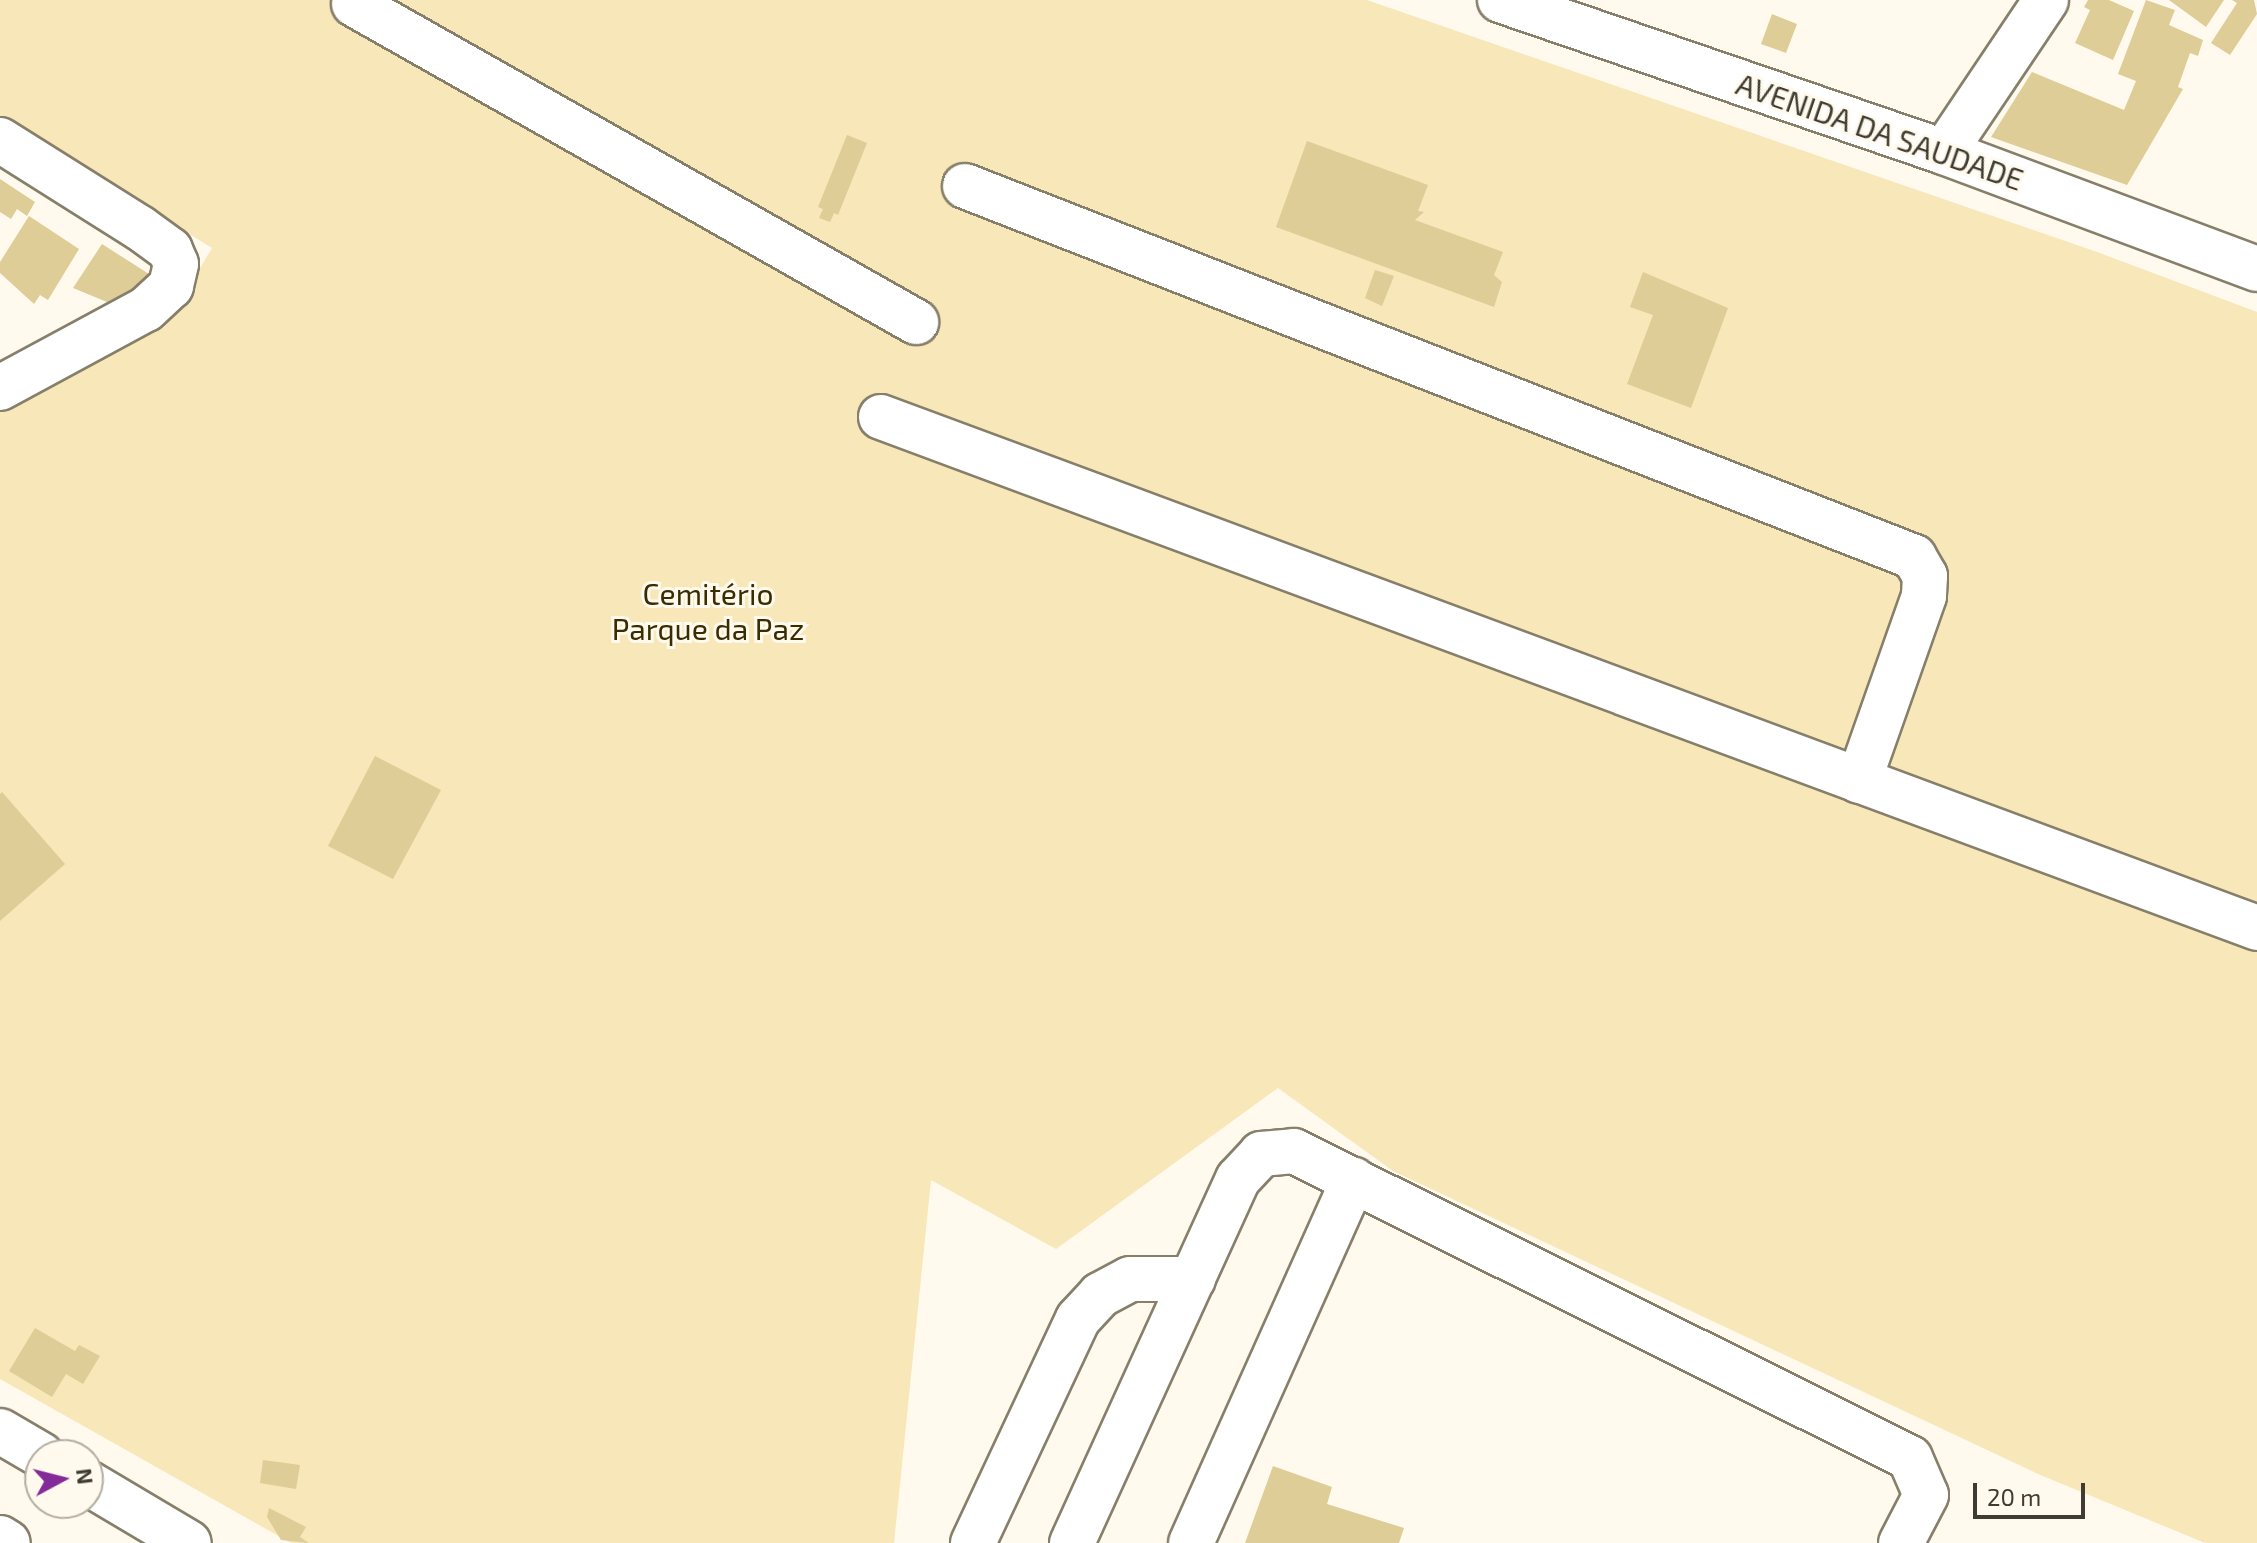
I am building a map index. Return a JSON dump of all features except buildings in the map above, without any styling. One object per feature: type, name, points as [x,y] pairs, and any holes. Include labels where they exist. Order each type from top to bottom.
[{"type":"street","points":[[1944,152],[2046,0]]},
{"type":"street","name":"AVENIDA DA SAUDADE","points":[[1513,2],[1944,152],[2257,269]]},
{"type":"street","points":[[354,4],[916,322]]},
{"type":"street","points":[[0,140],[140,228],[170,250],[176,264],[171,286],[146,309],[0,388]]},
{"type":"street","points":[[965,186],[1914,557],[1925,576],[1924,596],[1859,781]]},
{"type":"street","points":[[881,417],[2257,928]]},
{"type":"street","points":[[1072,1543],[1238,1179],[1261,1154],[1294,1151],[1910,1458],[1926,1495],[1901,1543]]},
{"type":"street","points":[[1191,1543],[1353,1180]]},
{"type":"street","points":[[973,1543],[1078,1319],[1100,1295],[1130,1279],[1193,1279]]},
{"type":"street","points":[[0,1431],[24,1445]]},
{"type":"street","points":[[104,1493],[189,1543]]},
{"type":"street","points":[[0,1538],[8,1543]]},
{"type":"green space","name":"Cemitério Parque da Paz","points":[[0,0],[1367,0],[2097,252],[2257,312],[2257,1543],[2205,1543],[2038,1474],[1393,1171],[1278,1088],[1056,1249],[931,1180],[894,1543],[291,1543],[0,1379],[0,405],[165,327],[212,248],[0,117]]}]
